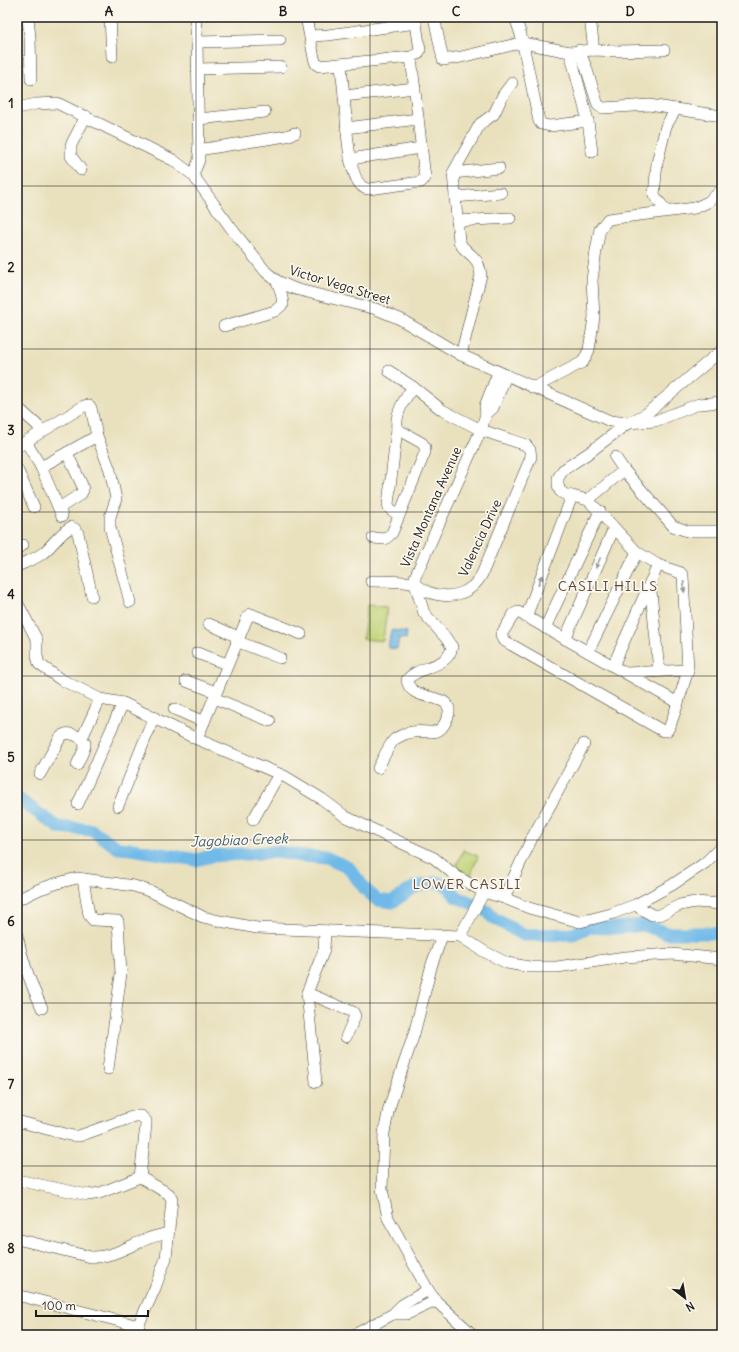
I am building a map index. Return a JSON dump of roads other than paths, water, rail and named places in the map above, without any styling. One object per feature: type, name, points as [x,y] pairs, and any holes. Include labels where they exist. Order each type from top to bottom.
[{"type":"street","points":[[28,17],[31,79]]},
{"type":"street","points":[[110,17],[112,57]]},
{"type":"street","points":[[193,175],[199,160],[197,42],[195,17]]},
{"type":"street","points":[[306,17],[310,36],[316,64],[319,66],[411,57],[418,54],[420,50],[416,20],[328,35],[310,36]]},
{"type":"street","points":[[434,17],[443,60],[522,43],[574,51],[664,50]]},
{"type":"street","points":[[515,17],[521,35],[539,121],[541,124],[550,126],[588,121]]},
{"type":"street","points":[[590,17],[593,34],[593,50]]},
{"type":"street","points":[[197,42],[280,40]]},
{"type":"street","points":[[574,51],[586,67],[600,106],[604,108],[649,105],[722,116]]},
{"type":"street","points":[[574,51],[588,121],[592,152]]},
{"type":"street","points":[[340,64],[350,159],[360,185],[366,189],[424,180],[425,178],[411,57]]},
{"type":"street","points":[[197,69],[281,67]]},
{"type":"street","points":[[461,355],[481,275],[479,265],[475,259],[462,248],[459,241],[453,172],[480,124],[494,114],[503,95],[512,83]]},
{"type":"street","points":[[344,96],[415,88]]},
{"type":"street","name":"Victor Vega Street","points":[[17,108],[36,104],[57,103],[173,160],[193,175],[231,228],[261,266],[277,281],[295,288],[376,309],[400,320],[461,355],[610,421],[628,423],[655,421],[699,404],[722,402]]},
{"type":"street","points":[[666,211],[654,195],[657,163],[666,126],[676,109]]},
{"type":"street","points":[[198,119],[265,112]]},
{"type":"street","points":[[81,170],[71,156],[70,145],[86,116]]},
{"type":"street","points":[[346,128],[418,119]]},
{"type":"street","points":[[198,150],[286,136],[295,133]]},
{"type":"street","points":[[350,159],[421,148]]},
{"type":"street","points":[[453,172],[499,168]]},
{"type":"street","points":[[533,388],[583,362],[589,350],[594,317],[592,280],[596,250],[600,229],[608,219],[695,208],[708,202],[722,190]]},
{"type":"street","points":[[454,197],[501,193]]},
{"type":"street","points":[[457,221],[510,218]]},
{"type":"street","points":[[224,326],[275,311],[283,304],[277,281]]},
{"type":"street","points":[[678,703],[518,612],[514,614],[501,635],[502,640],[663,731],[667,731],[678,703],[688,670],[683,576],[681,573],[658,565],[637,552],[588,500],[560,491],[558,478],[563,470],[590,452],[628,423],[646,414],[719,355],[722,350]]},
{"type":"street","name":"Valencia Drive","points":[[371,581],[415,584],[426,592],[451,596],[463,593],[472,588],[482,574],[531,457],[530,450],[526,445],[481,430],[442,410],[413,387],[389,371]]},
{"type":"street","name":"Vista Montana Avenue","points":[[378,768],[393,740],[412,732],[432,733],[440,730],[444,726],[449,712],[448,707],[441,700],[413,692],[407,685],[406,680],[413,674],[446,660],[451,653],[452,647],[424,613],[415,584],[415,577],[481,430],[486,414],[493,408],[502,374]]},
{"type":"street","points":[[399,514],[388,508],[397,429],[396,421],[402,402],[413,387]]},
{"type":"street","points":[[17,447],[84,406],[88,405],[91,408],[97,436],[110,470],[116,499],[110,517],[110,527],[130,602]]},
{"type":"street","points":[[17,407],[42,431]]},
{"type":"street","points":[[374,538],[380,540],[385,539],[392,533],[422,459],[425,447],[397,429]]},
{"type":"street","points":[[41,466],[97,436]]},
{"type":"street","points":[[28,440],[29,447],[41,466],[61,512],[81,494],[83,490],[67,453]]},
{"type":"street","points":[[616,457],[624,470],[673,526],[687,531],[722,531]]},
{"type":"street","points":[[17,469],[34,507]]},
{"type":"street","points":[[588,500],[624,470]]},
{"type":"street","points":[[526,617],[572,496]]},
{"type":"street","points":[[545,628],[600,511]]},
{"type":"street","points":[[17,566],[43,553],[55,540],[71,527],[78,533],[92,596]]},
{"type":"street","points":[[565,639],[614,528]]},
{"type":"street","points":[[588,652],[637,552]]},
{"type":"street","points":[[613,666],[658,565]]},
{"type":"street","points":[[650,582],[659,671]]},
{"type":"street","points":[[17,602],[37,640],[37,656],[39,664],[60,679],[100,699],[123,703],[197,739],[280,774],[322,799],[346,817],[434,858],[482,896],[504,898],[529,908],[580,922],[611,914],[634,905],[672,885],[705,863],[722,846]]},
{"type":"street","points":[[197,739],[246,617],[251,614],[301,634]]},
{"type":"street","points":[[209,624],[237,639],[280,658]]},
{"type":"street","points":[[197,653],[227,664]]},
{"type":"street","points":[[626,674],[688,670]]},
{"type":"street","points":[[186,680],[270,721]]},
{"type":"street","points":[[82,738],[100,699]]},
{"type":"street","points":[[78,804],[123,703]]},
{"type":"street","points":[[174,709],[204,722]]},
{"type":"street","points":[[118,806],[154,717]]},
{"type":"street","points":[[40,774],[60,738],[68,733],[82,738],[85,745],[77,765]]},
{"type":"street","points":[[504,898],[532,838],[584,744]]},
{"type":"street","points":[[253,820],[280,774]]},
{"type":"street","points":[[17,900],[40,889],[77,878],[134,886],[152,892],[203,917],[257,928],[460,936],[485,952],[507,963],[529,967],[557,967],[625,958],[672,954],[722,959]]},
{"type":"street","points":[[83,879],[89,915],[93,920],[118,921],[121,974],[108,1069]]},
{"type":"street","points":[[460,936],[482,896]]},
{"type":"street","points":[[634,905],[652,915],[660,915],[680,905],[694,902],[722,903]]},
{"type":"street","points":[[316,1082],[307,993],[310,989],[324,950],[325,931]]},
{"type":"street","points":[[17,935],[21,954],[42,1008]]},
{"type":"street","points":[[442,936],[432,964],[414,1034],[389,1108],[384,1133],[382,1189],[388,1218],[428,1290],[436,1301],[473,1335]]},
{"type":"street","points":[[307,993],[353,1012],[354,1016],[346,1037]]},
{"type":"street","points":[[17,1121],[73,1136],[79,1136],[135,1116],[141,1116],[144,1118],[146,1125],[140,1177]]},
{"type":"street","points":[[17,1180],[88,1195],[100,1193],[140,1177]]},
{"type":"street","points":[[17,1295],[137,1330],[166,1258],[171,1197],[169,1194],[140,1177]]},
{"type":"street","points":[[17,1239],[91,1257],[99,1257],[112,1254],[149,1238],[168,1233]]},
{"type":"street","points":[[354,1335],[393,1314],[402,1305],[428,1290]]},
{"type":"street","points":[[393,1314],[407,1314],[436,1301]]},
{"type":"water","points":[[391,630],[407,632],[406,639],[399,638],[397,649],[388,648]]},
{"type":"waterway","name":"Jagobiao Creek","points":[[17,798],[58,827],[92,830],[118,848],[196,860],[212,856],[277,852],[327,858],[349,868],[365,889],[377,900],[392,902],[415,887],[436,882],[448,886],[456,897],[490,913],[492,917],[523,935],[573,934],[589,927],[615,928],[643,925],[667,933],[722,933]]},
{"type":"district","name":"CASILI HILLS","points":[[608,586]]},
{"type":"district","name":"LOWER CASILI","points":[[467,884]]}]
